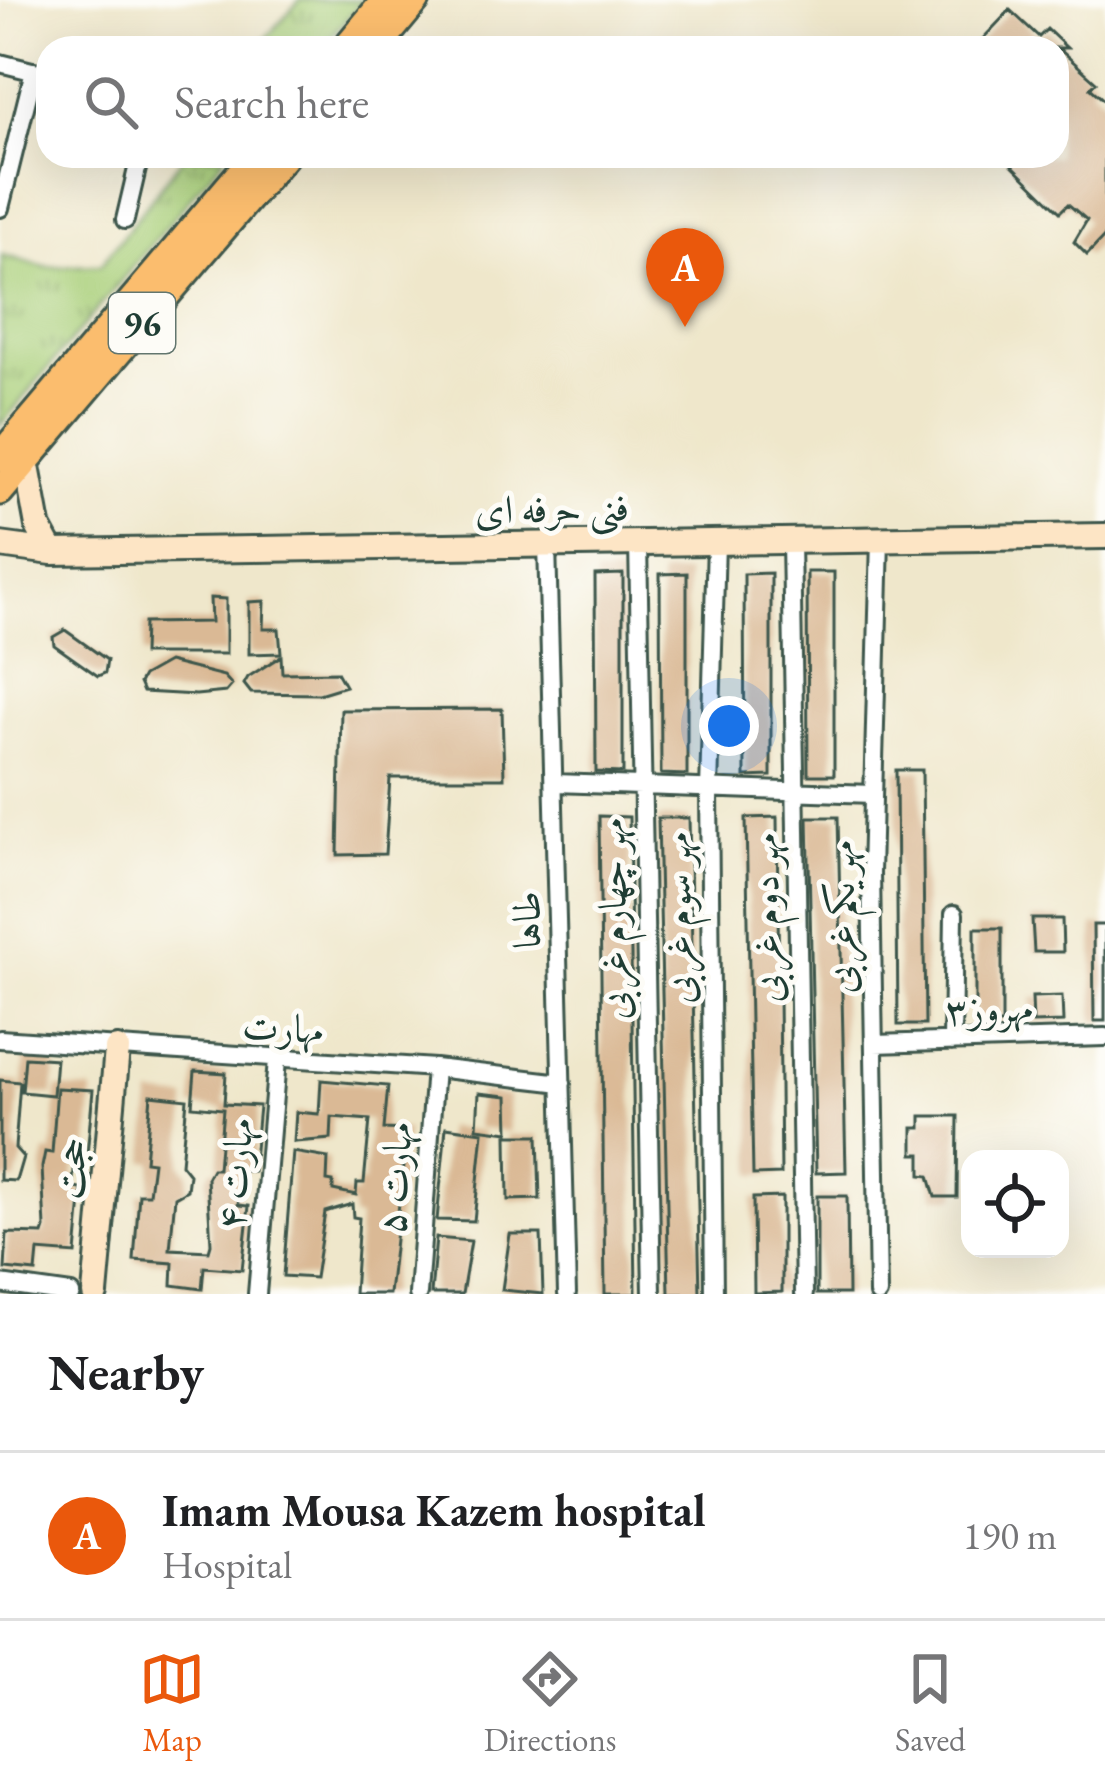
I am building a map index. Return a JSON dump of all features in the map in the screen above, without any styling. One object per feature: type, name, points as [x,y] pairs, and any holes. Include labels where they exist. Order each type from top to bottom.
[{"type":"main road","points":[[356,36],[386,0]]},
{"type":"main road","points":[[386,36],[416,0]]},
{"type":"main road","name":"96","points":[[0,491],[13,459],[245,168]]},
{"type":"main road","name":"96","points":[[13,459],[273,168]]},
{"type":"street","points":[[0,63],[36,72]]},
{"type":"street","points":[[0,208],[36,89]]},
{"type":"street","points":[[125,220],[137,168]]},
{"type":"street","points":[[13,459],[52,552]]},
{"type":"street","name":"فنی حرفه ای","points":[[0,545],[52,552],[1105,536]]},
{"type":"street","name":"مهر یکم غربی","points":[[878,1294],[873,794],[880,539]]},
{"type":"street","name":"مهر دوم غربی","points":[[791,541],[804,1294]]},
{"type":"street","name":"مهر سوم غربی","points":[[714,1294],[709,791],[716,542]]},
{"type":"street","name":"مهر چهارم غربی","points":[[638,543],[652,1294]]},
{"type":"street","name":"طاها","points":[[547,544],[567,1294]]},
{"type":"street","points":[[555,784],[873,794]]},
{"type":"street","points":[[952,1042],[954,914]]},
{"type":"street","name":"مهروز۳","points":[[874,1044],[1105,1037]]},
{"type":"street","name":"مهارت","points":[[0,1039],[435,1068],[562,1083]]},
{"type":"street","name":"حجت","points":[[95,1294],[117,1049]]},
{"type":"street","name":"مهارت ۴","points":[[257,1294],[277,1060]]},
{"type":"street","name":"مهارت ۵","points":[[418,1294],[435,1068]]},
{"type":"street","points":[[0,1284],[71,1294]]},
{"type":"green space","points":[[300,0],[363,0],[332,36],[268,36]]},
{"type":"green space","points":[[175,168],[215,168],[0,426],[2,255],[45,267],[101,265]]},
{"type":"building","points":[[1010,10],[1038,36],[985,36]]},
{"type":"building","points":[[1069,58],[1096,82],[1090,88],[1105,101],[1105,236],[1087,255],[1074,242],[1087,220],[1068,204],[1060,212],[1015,168],[1069,168]]},
{"type":"building","points":[[807,572],[834,572],[834,775],[808,775]]},
{"type":"building","points":[[687,573],[687,775],[661,774],[660,574]]},
{"type":"building","points":[[771,573],[771,776],[745,777],[744,574]]},
{"type":"building","points":[[623,574],[623,773],[596,772],[595,575]]},
{"type":"building","points":[[210,598],[226,599],[226,654],[143,654],[144,623],[211,622]]},
{"type":"building","points":[[264,601],[263,629],[279,629],[281,653],[249,654],[249,602]]},
{"type":"building","points":[[65,630],[107,660],[105,673],[98,676],[54,645],[53,637]]},
{"type":"building","points":[[281,656],[282,673],[337,672],[345,686],[319,694],[251,693],[244,684],[248,677]]},
{"type":"building","points":[[168,662],[224,676],[232,685],[226,692],[196,695],[143,692],[139,683],[143,676]]},
{"type":"building","points":[[502,709],[504,778],[390,778],[385,854],[338,855],[341,710]]},
{"type":"building","points":[[896,770],[922,770],[925,1025],[898,1025]]},
{"type":"building","points":[[599,816],[629,817],[636,1294],[605,1294]]},
{"type":"building","points":[[777,817],[781,1174],[753,1175],[746,818]]},
{"type":"building","points":[[808,817],[838,817],[846,1172],[816,1173]]},
{"type":"building","points":[[658,818],[689,818],[700,1294],[669,1294]]},
{"type":"building","points":[[1032,919],[1062,919],[1063,952],[1034,952]]},
{"type":"building","points":[[1093,925],[1105,925],[1105,1021],[1094,1021]]},
{"type":"building","points":[[975,928],[1002,928],[1002,1024],[975,1024]]},
{"type":"building","points":[[1062,996],[1063,1022],[1033,1023],[1032,997]]},
{"type":"building","points":[[25,1057],[56,1059],[53,1095],[22,1092]]},
{"type":"building","points":[[195,1071],[226,1073],[224,1104],[259,1106],[253,1171],[242,1171],[238,1205],[249,1206],[242,1270],[204,1267],[202,1289],[172,1285],[173,1263],[134,1260],[139,1194],[149,1194],[153,1162],[145,1161],[151,1095],[187,1099],[181,1164],[189,1174],[187,1190],[175,1197],[170,1249],[209,1251],[207,1178],[212,1169],[218,1169],[223,1109],[192,1106]]},
{"type":"building","points":[[0,1080],[20,1082],[15,1148],[23,1157],[16,1181],[0,1180]]},
{"type":"building","points":[[321,1080],[388,1086],[384,1129],[407,1130],[389,1294],[354,1294],[359,1218],[353,1217],[352,1204],[325,1212],[315,1278],[283,1276],[293,1152],[328,1158],[327,1181],[333,1182],[333,1190],[356,1195],[357,1183],[364,1183],[370,1120],[332,1117],[331,1139],[294,1142],[296,1112],[319,1114]]},
{"type":"building","points":[[57,1088],[93,1090],[87,1155],[76,1154],[72,1188],[82,1189],[76,1254],[38,1251],[36,1272],[5,1269],[7,1233],[43,1234],[45,1228],[42,1167],[45,1152],[52,1153]]},
{"type":"building","points":[[479,1093],[508,1096],[509,1132],[477,1128]]},
{"type":"building","points":[[921,1116],[958,1116],[957,1197],[935,1197],[929,1176],[921,1175],[921,1154],[913,1154],[913,1128],[921,1128]]},
{"type":"building","points":[[446,1127],[483,1132],[474,1221],[437,1220]]},
{"type":"building","points":[[507,1135],[538,1135],[540,1199],[508,1200]]},
{"type":"building","points":[[817,1196],[847,1196],[848,1294],[817,1294]]},
{"type":"building","points":[[782,1197],[782,1292],[754,1293],[753,1198]]},
{"type":"building","points":[[510,1234],[541,1234],[543,1294],[502,1290]]},
{"type":"building","points":[[436,1238],[471,1241],[462,1294],[431,1294]]},
{"type":"place","name":"Imam Mousa Kazem hospital","points":[[685,327]]}]
